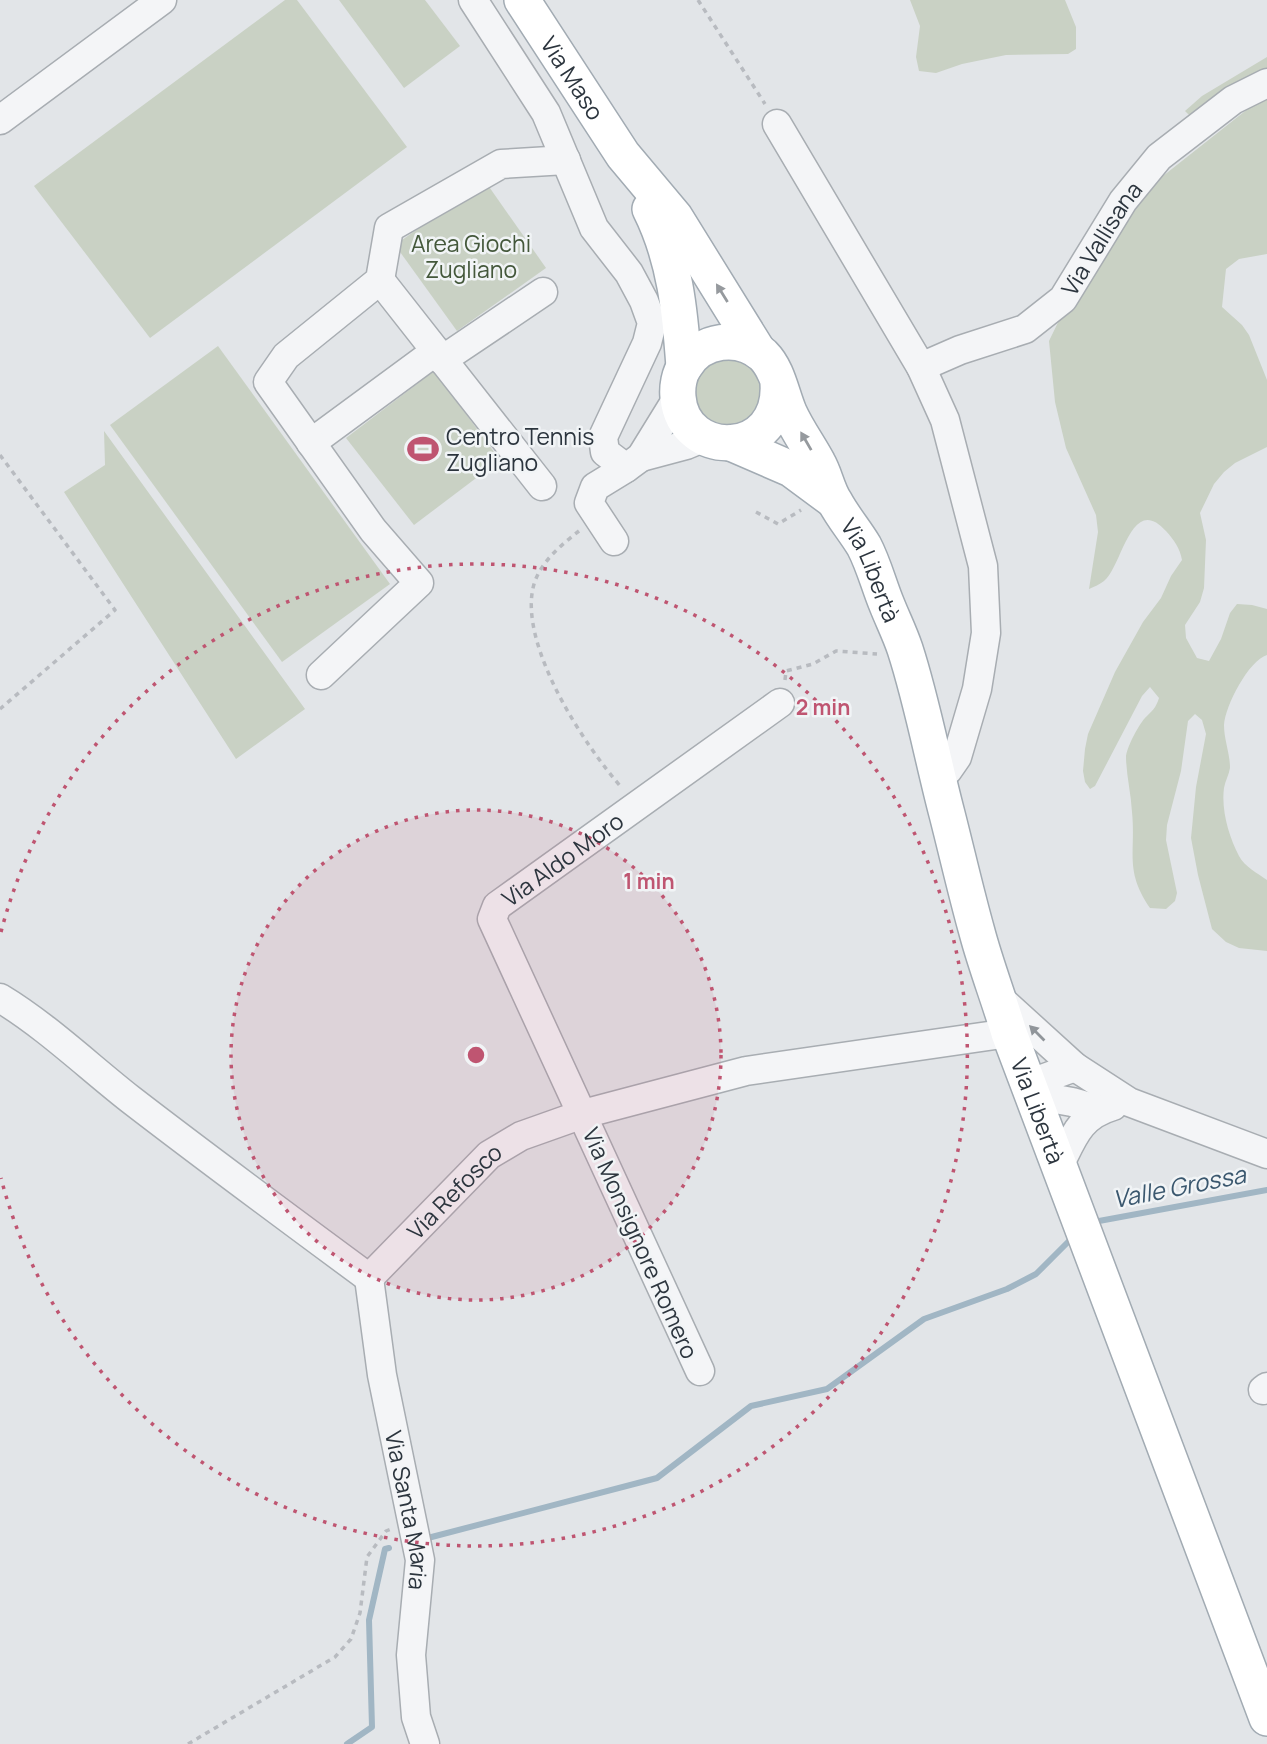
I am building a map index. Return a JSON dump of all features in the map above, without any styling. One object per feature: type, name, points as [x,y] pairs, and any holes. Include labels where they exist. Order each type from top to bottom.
[{"type":"main road","name":"Via Maso","points":[[522,0],[624,155]]},
{"type":"main road","points":[[624,155],[675,218],[758,351],[771,365],[778,383],[777,404],[768,424],[758,434],[745,440],[718,440],[692,428],[682,414],[681,311],[670,258],[659,227],[624,155]]},
{"type":"main road","points":[[681,382],[694,354],[709,345],[726,341],[743,343],[758,351]]},
{"type":"main road","name":"Via Libertà","points":[[778,383],[790,413],[820,465],[821,503]]},
{"type":"main road","name":"Via Libertà","points":[[718,440],[791,469],[863,546],[905,650],[977,932],[1009,1033],[1267,1718]]},
{"type":"street","points":[[0,120],[162,0]]},
{"type":"street","points":[[473,0],[546,113],[594,228],[629,273],[652,323],[647,343],[603,437],[605,452],[634,463]]},
{"type":"street","name":"Via Vallisana","points":[[921,367],[960,350],[1025,329],[1063,299],[1123,201],[1159,156],[1233,100],[1267,83]]},
{"type":"street","points":[[777,124],[921,367],[945,420],[983,566],[986,633],[977,689],[957,757],[937,779]]},
{"type":"street","points":[[321,675],[419,583],[373,530],[268,382],[286,356],[380,280],[389,228],[501,164],[566,160]]},
{"type":"street","points":[[380,280],[542,486]]},
{"type":"street","points":[[312,443],[439,355],[543,292]]},
{"type":"street","points":[[634,463],[681,382]]},
{"type":"street","points":[[614,541],[589,503],[595,487],[634,463],[686,445],[718,440]]},
{"type":"street","name":"Via Aldo Moro","points":[[583,1114],[512,967],[492,919],[497,906],[780,703]]},
{"type":"street","points":[[0,998],[22,1010],[82,1062],[221,1170],[369,1278]]},
{"type":"street","points":[[999,999],[1075,1067],[1129,1101],[1267,1154]]},
{"type":"street","name":"Via Refosco","points":[[369,1278],[489,1155],[521,1136],[583,1114],[746,1071],[1009,1033]]},
{"type":"street","points":[[1075,1067],[1042,1079],[1033,1095],[1072,1101],[1100,1110]]},
{"type":"street","points":[[1059,1166],[1083,1122],[1100,1110],[1129,1101]]},
{"type":"street","name":"Via Monsignore Romero","points":[[583,1114],[700,1371]]},
{"type":"street","name":"Via Santa Maria","points":[[369,1278],[382,1375],[419,1560],[411,1655],[416,1717],[425,1744]]},
{"type":"path","points":[[698,0],[777,124]]},
{"type":"path","points":[[0,455],[115,611],[0,709]]},
{"type":"path","points":[[756,512],[778,524],[821,503]]},
{"type":"path","points":[[598,516],[544,564],[533,587],[531,613],[534,635],[574,725],[604,767],[637,804]]},
{"type":"path","points":[[780,703],[786,671],[813,664],[836,652],[884,652]]},
{"type":"path","points":[[188,1744],[335,1657],[351,1639],[360,1613],[367,1557],[386,1531],[412,1518]]},
{"type":"green space","points":[[285,0],[297,0],[407,147],[150,338],[34,186]]},
{"type":"green space","points":[[339,0],[425,0],[460,46],[404,88]]},
{"type":"green space","points":[[910,0],[1065,0],[1076,27],[1076,49],[1068,54],[1006,55],[962,64],[936,73],[919,71],[916,57],[920,26]]},
{"type":"green space","points":[[1267,57],[1267,83],[1192,118],[1185,111],[1202,96]]},
{"type":"green space","points":[[1267,86],[1267,254],[1239,259],[1226,269],[1222,307],[1249,335],[1267,380],[1267,447],[1235,463],[1224,472],[1214,484],[1200,513],[1206,540],[1204,588],[1200,602],[1185,625],[1186,638],[1197,658],[1209,661],[1221,639],[1230,613],[1237,604],[1267,609],[1267,655],[1246,674],[1225,717],[1224,731],[1230,768],[1223,796],[1227,823],[1239,856],[1248,867],[1267,880],[1267,951],[1239,948],[1226,942],[1212,929],[1191,838],[1196,787],[1206,734],[1202,720],[1195,714],[1188,721],[1181,771],[1167,825],[1166,840],[1177,893],[1175,901],[1166,909],[1150,908],[1137,883],[1133,861],[1133,826],[1126,756],[1136,731],[1158,701],[1159,698],[1150,687],[1142,696],[1095,786],[1090,789],[1085,782],[1083,771],[1088,734],[1115,672],[1182,560],[1176,544],[1166,531],[1154,521],[1144,520],[1129,536],[1104,581],[1089,589],[1098,532],[1096,515],[1066,448],[1055,402],[1049,341],[1066,306],[1113,245],[1130,216],[1163,176],[1254,104]]},
{"type":"green space","name":"Area Giochi Zugliano","points":[[485,181],[546,268],[457,331],[395,245]]},
{"type":"green space","points":[[218,346],[390,584],[282,662],[110,425]]},
{"type":"green space","points":[[720,357],[745,363],[758,376],[764,393],[748,424],[714,428],[692,401],[697,373]]},
{"type":"green space","name":"Centro Tennis Zugliano","points":[[434,371],[500,460],[414,525],[346,438]]},
{"type":"green space","points":[[104,431],[305,709],[236,759],[64,492],[105,465]]},
{"type":"waterway","name":"Valle Grossa","points":[[1099,1221],[1267,1190]]},
{"type":"waterway","points":[[424,1539],[657,1478],[751,1406],[827,1389],[924,1319],[1007,1289],[1036,1274],[1068,1242]]},
{"type":"waterway","name":"Valle Grossa","points":[[347,1744],[372,1727],[369,1620],[385,1549],[389,1548]]},
{"type":"place","name":"Centro Tennis Zugliano","points":[[423,449]]}]
